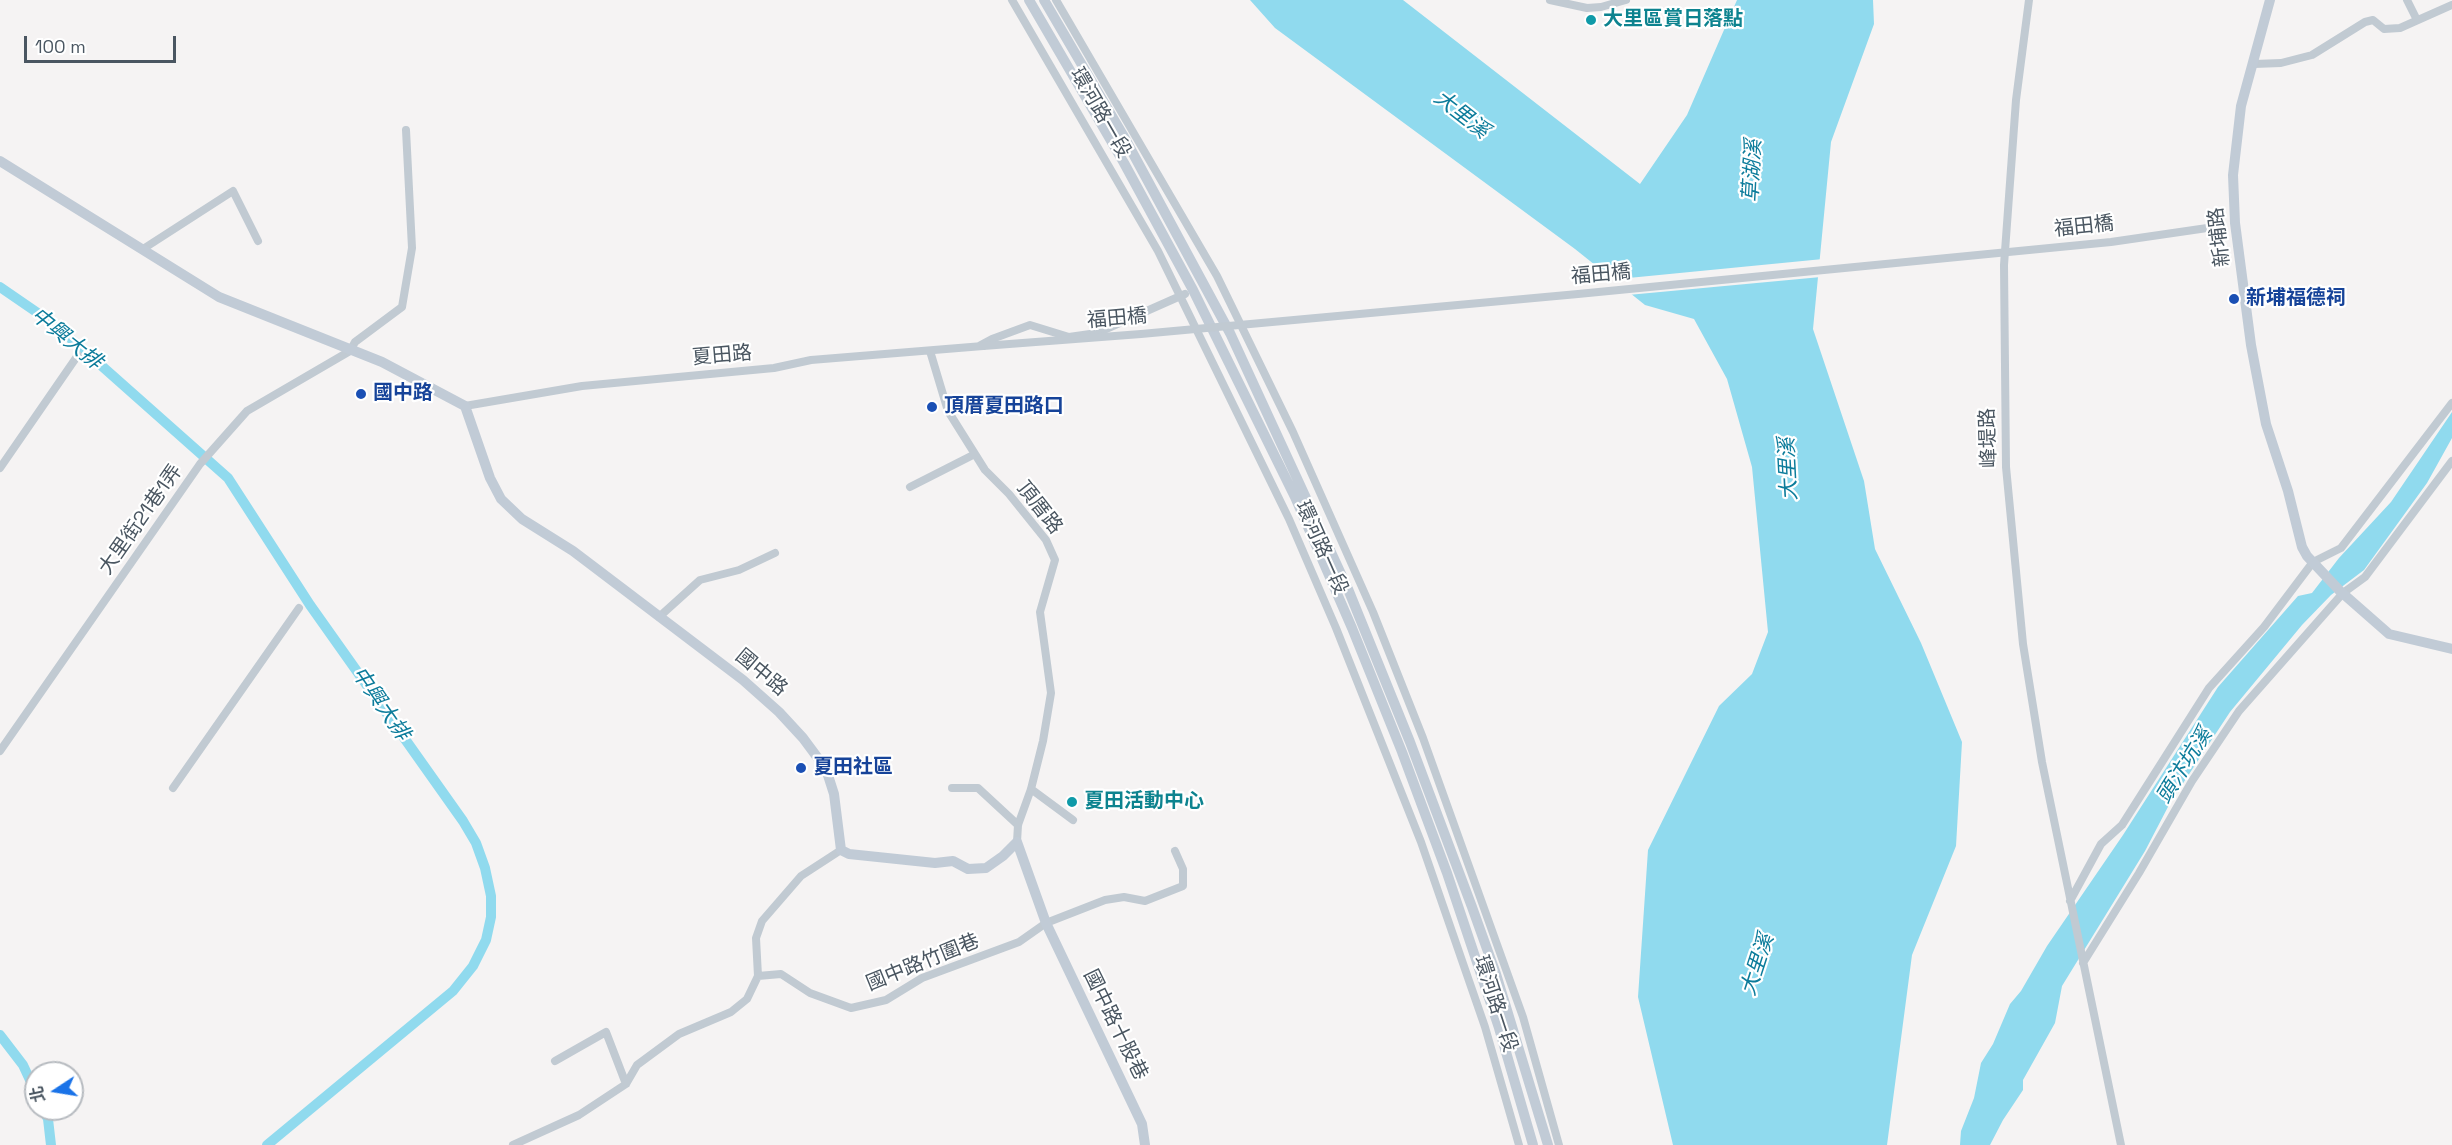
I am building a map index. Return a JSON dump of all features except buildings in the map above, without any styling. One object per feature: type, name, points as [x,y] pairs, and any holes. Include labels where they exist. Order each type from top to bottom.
[{"type":"street","name":"環河路一段","points":[[1012,0],[1119,182],[1182,295],[1289,519],[1379,734],[1421,842],[1485,1028],[1519,1145]]},
{"type":"street","name":"環河路一段","points":[[1029,0],[1124,163],[1193,290],[1294,498],[1352,628],[1398,741],[1447,873],[1499,1028],[1533,1145]]},
{"type":"street","name":"環河路一段","points":[[1044,0],[1124,135],[1204,284],[1266,408],[1348,589],[1410,742],[1488,952],[1548,1145]]},
{"type":"street","name":"環河路一段","points":[[1056,0],[1217,276],[1293,432],[1373,612],[1423,738],[1523,1017],[1559,1145]]},
{"type":"street","points":[[1550,0],[1587,8],[1626,0]]},
{"type":"street","name":"峰堤路","points":[[2029,0],[2016,100],[2004,265],[2006,467],[2023,644],[2042,762],[2070,901]]},
{"type":"street","name":"新埔路","points":[[2271,0],[2241,106],[2233,175],[2235,223],[2251,345],[2266,424],[2288,491],[2302,547],[2342,592]]},
{"type":"street","points":[[2407,0],[2417,20]]},
{"type":"street","points":[[2254,64],[2281,63],[2312,55],[2365,22],[2373,20],[2384,28],[2400,28],[2452,4]]},
{"type":"street","name":"大里街21巷1弄","points":[[0,751],[201,464],[247,411],[350,351],[355,342],[402,307],[412,248],[406,130]]},
{"type":"street","points":[[0,161],[219,297],[382,362],[465,406]]},
{"type":"street","points":[[142,249],[233,191],[258,241]]},
{"type":"street","name":"福田橋","points":[[981,346],[1141,334],[2111,242],[2235,223]]},
{"type":"street","points":[[981,346],[992,339],[1030,325],[1069,337],[1097,333],[1193,290],[1217,276]]},
{"type":"street","name":"夏田路","points":[[465,406],[582,386],[774,368],[811,360],[981,346]]},
{"type":"street","name":"頂厝路","points":[[930,351],[948,411],[985,470],[1009,494],[1046,540],[1055,560],[1040,612],[1051,693],[1043,741],[1031,789],[1018,825],[1017,842]]},
{"type":"street","points":[[0,468],[78,356]]},
{"type":"street","points":[[2121,1145],[2070,901],[2101,844],[2122,825],[2209,688],[2265,627],[2316,565],[2341,548],[2452,403]]},
{"type":"street","name":"國中路","points":[[465,406],[490,478],[501,499],[522,519],[573,551],[743,680],[779,712],[803,738],[826,769],[834,794],[841,850]]},
{"type":"street","points":[[910,487],[975,454]]},
{"type":"street","points":[[2084,963],[2192,781],[2239,711],[2342,592],[2366,577],[2452,461]]},
{"type":"street","points":[[659,617],[700,580],[739,570],[775,553]]},
{"type":"street","points":[[2342,592],[2390,634],[2452,649]]},
{"type":"street","points":[[173,788],[299,608]]},
{"type":"street","points":[[952,788],[978,788],[1018,825]]},
{"type":"street","points":[[1031,789],[1073,820]]},
{"type":"street","points":[[513,1145],[579,1115],[626,1084],[637,1065],[679,1034],[731,1012],[747,999],[758,976],[756,938],[762,921],[801,876],[841,850],[849,855],[894,860],[934,863],[953,861],[968,869],[986,868],[1017,842],[1046,923]]},
{"type":"street","name":"國中路竹圍巷","points":[[758,976],[781,974],[810,993],[851,1008],[885,1000],[922,978],[1019,942],[1046,923],[1105,900],[1124,897],[1145,901],[1184,886],[1183,869],[1175,851]]},
{"type":"street","name":"國中路十股巷","points":[[1046,923],[1142,1124],[1145,1145]]},
{"type":"street","points":[[555,1061],[606,1032],[626,1084]]},
{"type":"water","points":[[1250,0],[1403,0],[1640,184],[1687,115],[1737,0],[1873,0],[1874,24],[1831,142],[1813,329],[1864,481],[1875,549],[1921,643],[1962,742],[1956,846],[1912,955],[1887,1145],[1673,1145],[1638,997],[1648,850],[1719,706],[1752,674],[1768,632],[1752,467],[1727,379],[1694,319],[1645,305],[1575,249],[1275,28]]},
{"type":"water","name":"頭汴坑溪","points":[[2452,412],[2452,438],[2427,483],[2364,570],[2331,595],[2302,625],[2230,712],[2170,803],[2145,851],[2062,986],[2055,1023],[2023,1080],[2023,1090],[1990,1145],[1960,1145],[1961,1131],[1974,1098],[1981,1063],[1993,1044],[2010,1004],[2021,991],[2047,946],[2123,835],[2218,687],[2298,596],[2312,593],[2339,558],[2391,502]]},
{"type":"pier","points":[[1823,259],[1821,277],[1628,295],[1608,280]]},
{"type":"waterway","name":"中興大排","points":[[0,287],[48,320],[77,344],[228,478],[310,605],[463,821],[476,843],[485,868],[491,896],[491,917],[486,940],[473,966],[453,991],[267,1145]]},
{"type":"waterway","points":[[0,1035],[24,1067]]},
{"type":"waterway","points":[[48,1121],[51,1145]]},
{"type":"place","name":"大里區賞日落點","points":[[1591,20]]},
{"type":"place","name":"新埔福德祠","points":[[2234,299]]},
{"type":"place","name":"國中路","points":[[361,394]]},
{"type":"place","name":"頂厝夏田路口","points":[[932,407]]},
{"type":"place","name":"夏田社區","points":[[801,768]]},
{"type":"place","name":"夏田活動中心","points":[[1072,802]]},
{"type":"water label","name":"大里溪","points":[[1461,115]]},
{"type":"water label","name":"草湖溪","points":[[1753,171]]},
{"type":"water label","name":"大里溪","points":[[1789,469]]},
{"type":"water label","name":"大里溪","points":[[1758,965]]}]
